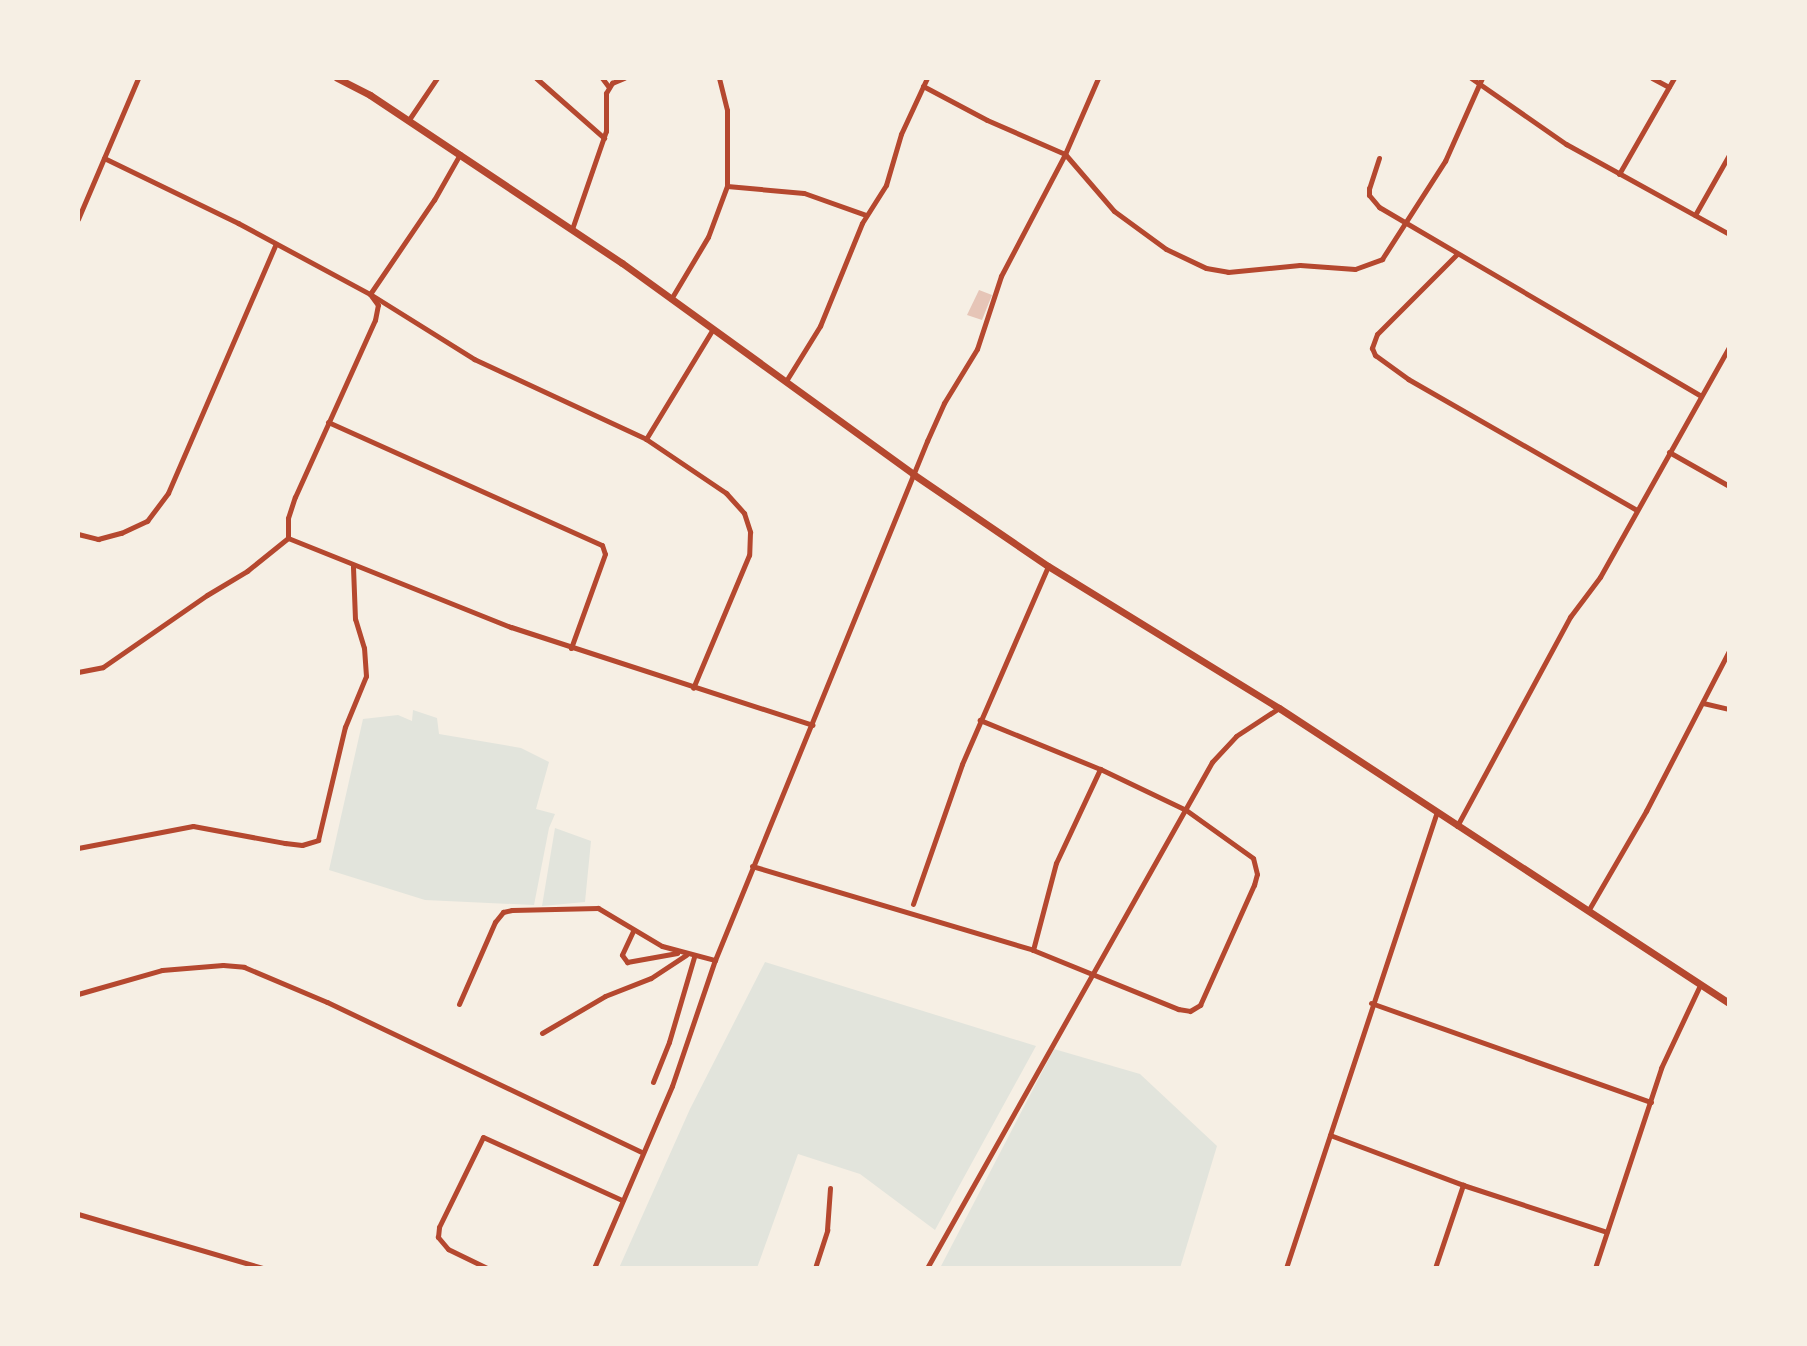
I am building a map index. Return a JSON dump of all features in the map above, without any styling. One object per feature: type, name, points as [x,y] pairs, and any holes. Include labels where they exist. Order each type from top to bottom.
[{"type":"street","points":[[78,219],[138,78]]},
{"type":"street","points":[[337,78],[460,154],[572,229],[913,474],[1048,566],[1279,708],[1436,814],[1729,1003]]},
{"type":"street","points":[[408,121],[437,78]]},
{"type":"street","points":[[536,78],[604,138]]},
{"type":"street","points":[[572,229],[604,138],[608,86],[602,78]]},
{"type":"street","points":[[608,86],[624,78]]},
{"type":"street","points":[[670,300],[708,237],[727,186],[727,120],[719,78]]},
{"type":"street","points":[[786,381],[820,326],[866,215],[886,185],[901,134],[927,78]]},
{"type":"street","points":[[594,1268],[672,1086],[715,960],[752,866],[913,474],[944,403],[977,349],[1001,276],[1065,154],[1098,78]]},
{"type":"street","points":[[1471,78],[1481,81],[1566,144],[1729,234]]},
{"type":"street","points":[[1652,78],[1669,87]]},
{"type":"street","points":[[1619,174],[1674,78]]},
{"type":"street","points":[[923,86],[987,120],[1065,154],[1114,211],[1166,249],[1215,270],[1300,265],[1347,269],[1368,266],[1387,254],[1445,161],[1481,81]]},
{"type":"street","points":[[370,294],[434,200],[460,154]]},
{"type":"street","points":[[1695,215],[1729,155]]},
{"type":"street","points":[[104,158],[173,189],[370,294],[474,359],[646,439],[726,493],[744,513],[750,532],[749,555],[693,688]]},
{"type":"street","points":[[1379,158],[1369,195],[1379,207],[1701,396]]},
{"type":"street","points":[[727,186],[804,193],[866,215]]},
{"type":"street","points":[[78,534],[98,539],[121,533],[147,521],[168,493],[276,244]]},
{"type":"street","points":[[1457,254],[1377,334],[1372,348],[1375,355],[1408,379],[1635,509]]},
{"type":"street","points":[[288,538],[288,518],[295,497],[375,320],[378,305],[370,294]]},
{"type":"street","points":[[646,439],[713,329]]},
{"type":"street","points":[[1456,827],[1570,617],[1600,577],[1635,509],[1729,347]]},
{"type":"street","points":[[328,422],[602,545],[605,554],[571,648]]},
{"type":"street","points":[[1669,452],[1729,486]]},
{"type":"street","points":[[288,538],[353,566],[571,648],[812,725]]},
{"type":"street","points":[[78,672],[103,667],[247,571],[288,538]]},
{"type":"street","points":[[78,848],[193,826],[302,845],[318,840],[345,727],[366,676],[364,648],[355,619],[353,566]]},
{"type":"street","points":[[913,904],[980,720],[1048,566]]},
{"type":"street","points":[[1588,912],[1729,651]]},
{"type":"street","points":[[1703,703],[1729,709]]},
{"type":"street","points":[[927,1268],[1224,745],[1279,708]]},
{"type":"street","points":[[752,866],[1033,950],[1178,1009],[1190,1011],[1207,996],[1254,885],[1257,865],[1250,854],[1186,810],[1100,769],[980,720]]},
{"type":"street","points":[[1033,950],[1056,863],[1100,769]]},
{"type":"street","points":[[1286,1268],[1371,1003],[1436,814]]},
{"type":"street","points":[[459,1004],[495,922],[503,912],[585,905],[606,911],[633,931],[677,952],[715,960]]},
{"type":"street","points":[[633,931],[622,955],[627,962],[677,952]]},
{"type":"street","points":[[542,1033],[605,996],[651,978],[690,956]]},
{"type":"street","points":[[653,1082],[669,1042],[690,956]]},
{"type":"street","points":[[78,994],[162,970],[223,965],[244,967],[327,1002],[642,1152]]},
{"type":"street","points":[[1595,1268],[1661,1068],[1700,985]]},
{"type":"street","points":[[1371,1003],[1651,1102]]},
{"type":"street","points":[[1330,1135],[1463,1185],[1607,1232]]},
{"type":"street","points":[[487,1268],[441,1244],[438,1237],[439,1227],[483,1137],[622,1200]]},
{"type":"street","points":[[1435,1268],[1463,1185]]},
{"type":"street","points":[[815,1268],[827,1230],[830,1188]]},
{"type":"street","points":[[78,1214],[247,1266],[263,1268]]},
{"type":"shaded area","points":[[413,710],[437,718],[439,734],[521,748],[549,762],[536,809],[555,814],[549,828],[534,905],[425,900],[329,870],[363,719],[398,715],[412,721]]},
{"type":"shaded area","points":[[555,828],[591,841],[585,902],[542,906]]},
{"type":"shaded area","points":[[765,962],[1036,1046],[935,1230],[860,1174],[798,1154],[757,1268],[619,1268],[690,1109]]},
{"type":"shaded area","points":[[1054,1049],[1140,1074],[1217,1146],[1180,1268],[940,1268]]},
{"type":"building","points":[[979,290],[992,295],[982,320],[967,315]]}]
